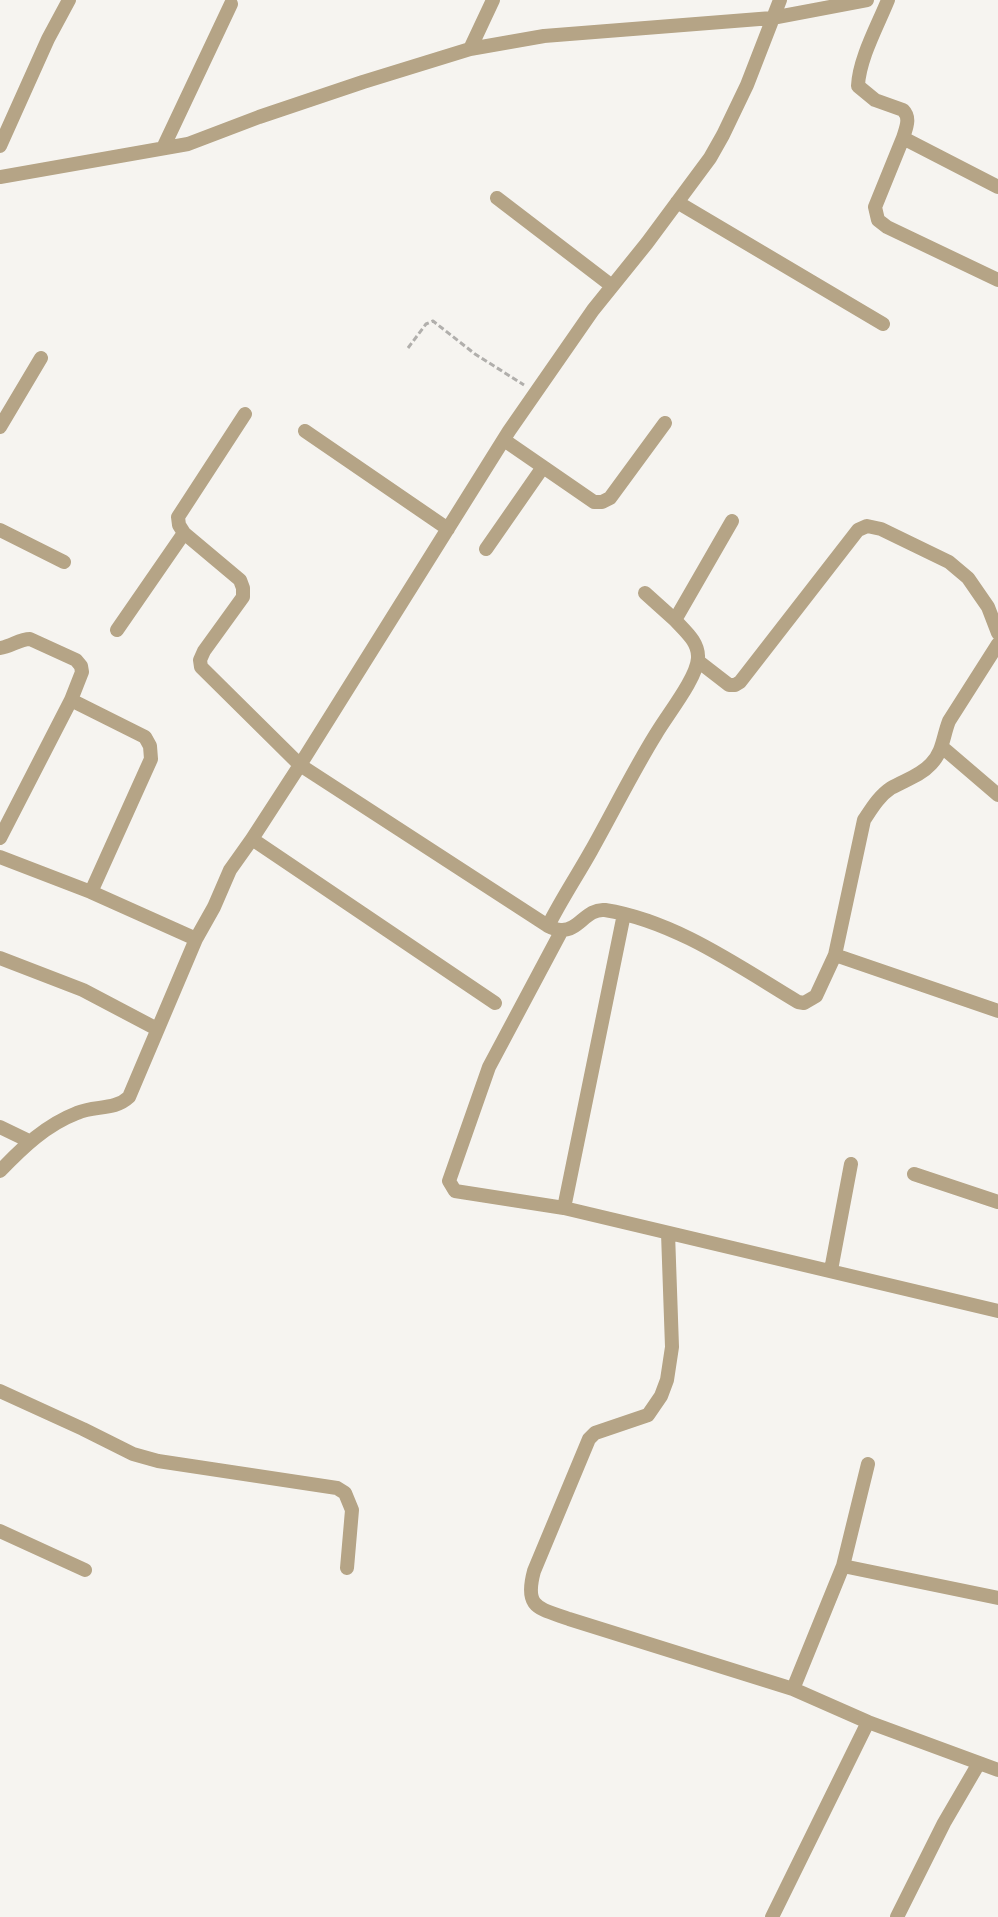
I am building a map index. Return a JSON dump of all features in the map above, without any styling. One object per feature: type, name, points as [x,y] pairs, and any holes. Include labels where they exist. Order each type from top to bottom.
[{"type":"street","points":[[0,146],[48,39],[69,0]]},
{"type":"street","points":[[0,1171],[29,1141],[58,1121],[80,1111],[121,1104],[129,1097],[196,939],[214,907],[230,870],[300,765],[536,392],[593,310],[710,158],[747,85],[780,0]]},
{"type":"street","points":[[0,177],[203,139],[269,113],[470,50],[544,36],[772,18],[867,0]]},
{"type":"street","points":[[888,0],[861,69],[858,86],[875,100],[903,110],[907,113],[908,119],[903,138],[875,207],[878,220],[887,227],[998,280]]},
{"type":"street","points":[[470,50],[487,3]]},
{"type":"street","points":[[163,148],[231,4]]},
{"type":"street","points":[[903,138],[998,187]]},
{"type":"street","points":[[497,198],[612,286]]},
{"type":"street","points":[[678,202],[883,324]]},
{"type":"street","points":[[0,427],[41,358]]},
{"type":"street","points":[[245,414],[178,516],[179,525],[184,532],[240,580],[243,588],[243,597],[204,651],[200,660],[201,667],[300,765],[548,926],[562,930],[572,927],[592,911],[602,910],[624,914],[664,927],[719,955],[798,1002],[804,1003],[816,996],[835,955],[864,820],[876,801],[890,789],[917,775],[932,763],[942,747],[943,735],[949,721],[998,644]]},
{"type":"street","points":[[504,440],[594,502],[602,502],[610,498],[664,423]]},
{"type":"street","points":[[305,431],[448,529]]},
{"type":"street","points":[[486,549],[543,466]]},
{"type":"street","points":[[675,620],[732,522]]},
{"type":"street","points":[[698,661],[729,685],[740,682],[858,530],[867,526],[881,529],[949,562],[968,578],[988,607],[998,633]]},
{"type":"street","points":[[0,531],[64,562]]},
{"type":"street","points":[[117,630],[184,532]]},
{"type":"street","points":[[548,926],[562,897],[590,853],[655,734],[684,690],[698,661],[698,650],[694,641],[645,593]]},
{"type":"street","points":[[0,648],[30,639],[76,660],[82,672],[71,700],[0,838]]},
{"type":"street","points":[[71,700],[145,737],[150,746],[151,759],[91,892]]},
{"type":"street","points":[[942,747],[998,795]]},
{"type":"street","points":[[252,839],[495,1003]]},
{"type":"street","points":[[0,857],[91,892],[196,939]]},
{"type":"street","points":[[564,1208],[624,914]]},
{"type":"street","points":[[562,930],[489,1066],[449,1182],[455,1191],[564,1208],[998,1311]]},
{"type":"street","points":[[835,955],[998,1011]]},
{"type":"street","points":[[0,957],[83,990],[157,1029]]},
{"type":"street","points":[[0,1127],[29,1141]]},
{"type":"street","points":[[831,1270],[851,1164]]},
{"type":"street","points":[[914,1174],[998,1202]]},
{"type":"street","points":[[668,1233],[672,1347],[668,1380],[661,1396],[648,1415],[595,1433],[589,1439],[534,1571],[530,1597],[536,1605],[569,1619],[794,1689],[868,1722],[998,1770]]},
{"type":"street","points":[[0,1391],[141,1457],[239,1475],[337,1488],[345,1493],[351,1510],[347,1568]]},
{"type":"street","points":[[794,1689],[843,1566],[868,1464]]},
{"type":"street","points":[[0,1531],[85,1570]]},
{"type":"street","points":[[843,1566],[998,1598]]},
{"type":"street","points":[[772,1917],[868,1722]]},
{"type":"street","points":[[897,1917],[944,1823],[979,1763]]},
{"type":"path","points":[[408,348],[426,324],[433,321],[475,354],[536,392]]}]
